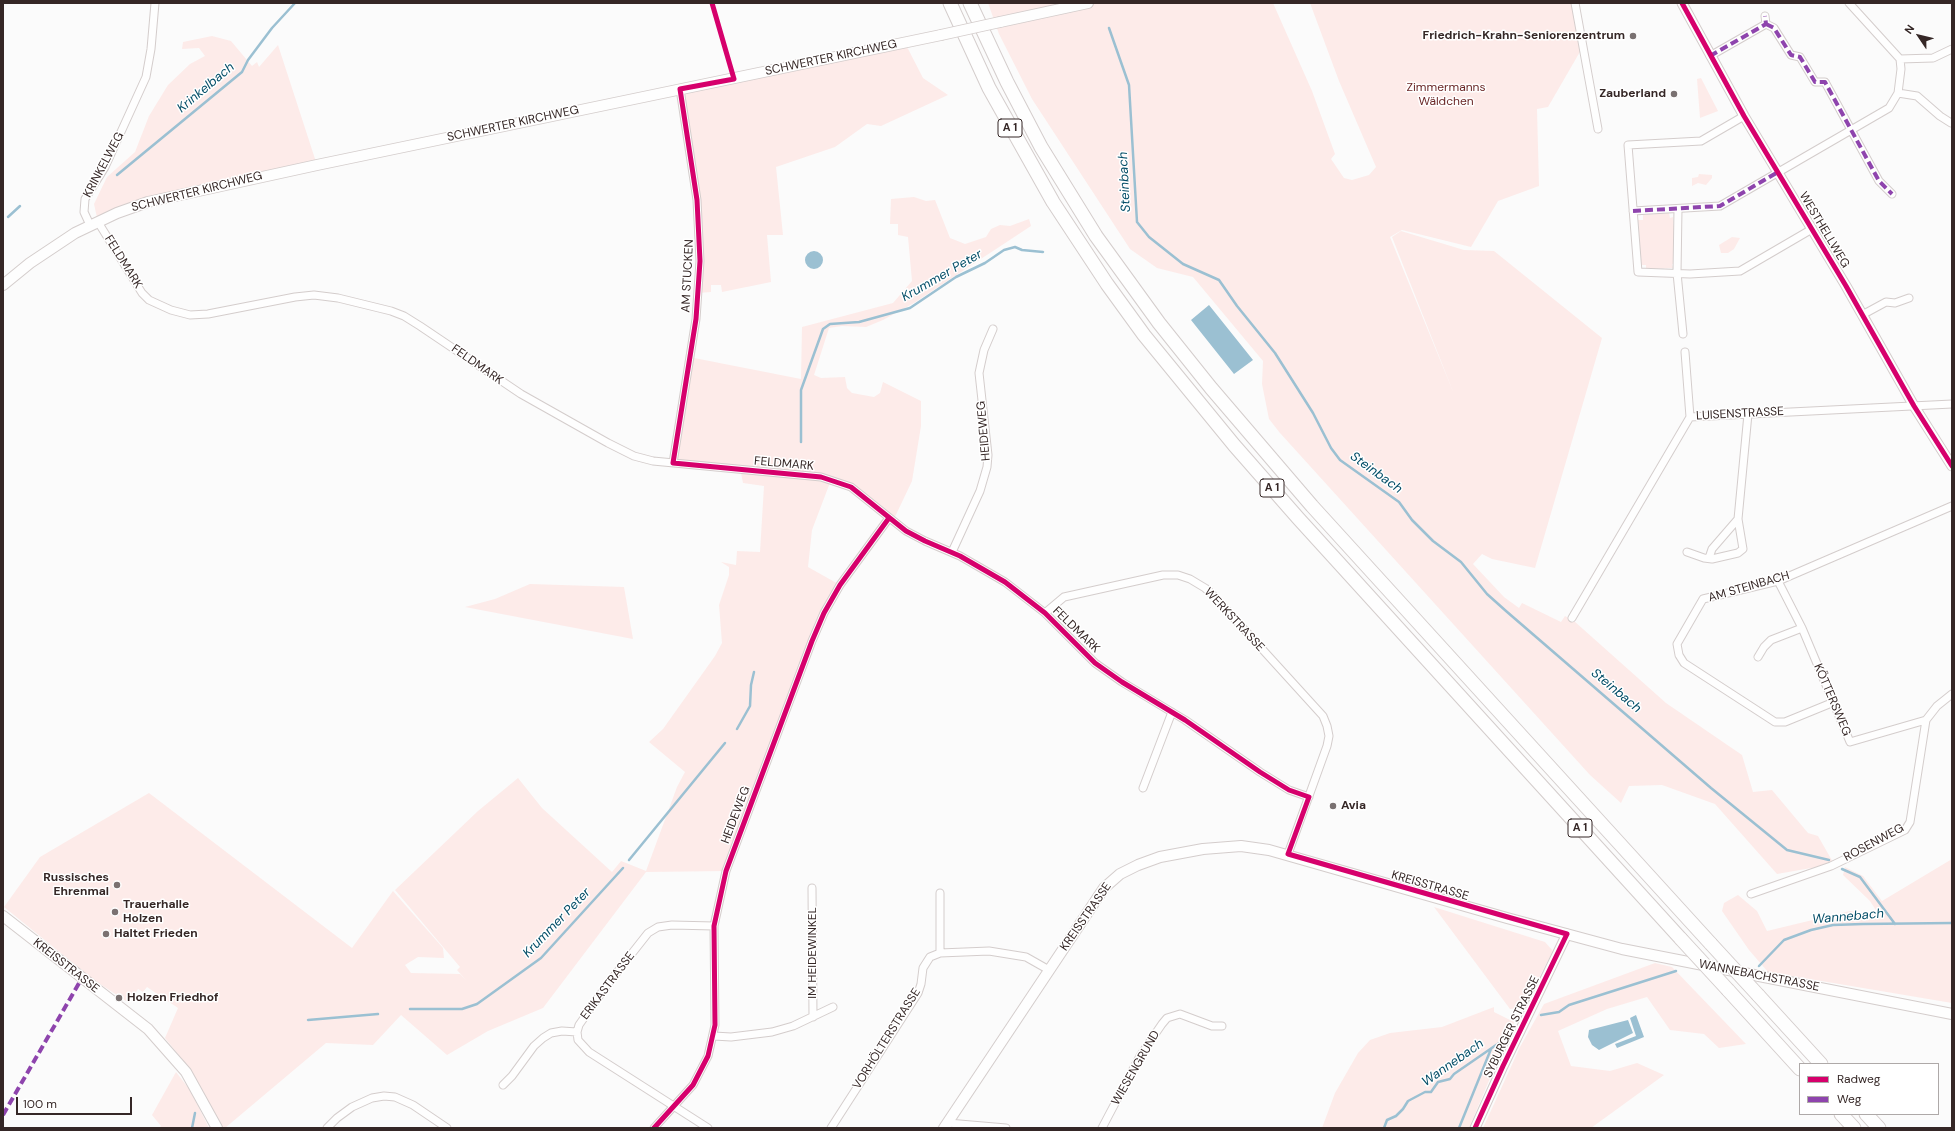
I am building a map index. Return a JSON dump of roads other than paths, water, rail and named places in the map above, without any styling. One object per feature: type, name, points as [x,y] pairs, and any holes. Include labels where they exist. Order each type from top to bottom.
[{"type":"highway","name":"A 1","points":[[950,3],[996,102],[1049,196],[1107,284],[1144,335],[1234,445],[1298,518],[1799,1068]]},
{"type":"highway","name":"A 1","points":[[970,3],[1003,75],[1041,147],[1096,236],[1159,323],[1211,388],[1307,500],[1820,1063]]},
{"type":"highway","points":[[1837,1115],[1844,1128]]},
{"type":"highway","points":[[1842,1115],[1854,1128]]},
{"type":"highway","points":[[1867,1115],[1879,1128]]},
{"type":"main road","name":"SCHWERTER KIRCHWEG","points":[[94,224],[140,204],[176,195],[1088,3]]},
{"type":"main road","points":[[3,285],[30,262],[94,224]]},
{"type":"main road","name":"KREISSTRASSE","points":[[946,1126],[1104,888],[1120,874],[1138,865],[1160,857],[1188,851],[1225,847],[1253,847],[1288,854],[1568,934]]},
{"type":"main road","name":"KREISSTRASSE","points":[[3,916],[148,1029],[186,1072],[217,1128]]},
{"type":"main road","name":"WANNEBACHSTRASSE","points":[[1568,934],[1672,959],[1952,1014]]},
{"type":"street","name":"KRINKELWEG","points":[[94,224],[84,212],[85,199],[105,167],[146,77],[151,48],[155,3]]},
{"type":"street","points":[[1575,3],[1598,128]]},
{"type":"street","name":"WESTHELLWEG","points":[[1682,3],[1744,116],[1812,229],[1914,406],[1952,466]]},
{"type":"street","points":[[1633,211],[1720,206],[1890,108],[1898,93],[1902,69],[1900,59],[1849,3]]},
{"type":"street","points":[[1765,16],[1766,24]]},
{"type":"street","points":[[1710,56],[1766,24]]},
{"type":"street","points":[[1766,24],[1774,28],[1790,55],[1800,57],[1815,82],[1825,82],[1879,181],[1892,194]]},
{"type":"street","points":[[1900,59],[1933,58],[1952,49]]},
{"type":"street","name":"AM STUCKEN","points":[[673,463],[696,319],[700,261],[697,200],[680,89]]},
{"type":"street","points":[[1898,93],[1917,96],[1940,116],[1951,123]]},
{"type":"street","points":[[1744,116],[1701,141],[1628,145],[1638,272],[1690,274],[1740,271],[1812,229]]},
{"type":"street","points":[[1678,209],[1678,273],[1683,334]]},
{"type":"street","name":"FELDMARK","points":[[94,224],[142,293],[159,306],[190,315],[199,315],[295,297],[314,295],[338,298],[391,311],[404,316],[420,326],[521,394],[615,447],[644,459],[831,480],[859,492],[888,518],[920,539],[952,552],[1005,582],[1045,613],[1075,644],[1108,672],[1172,712],[1260,772],[1289,790],[1309,797]]},
{"type":"street","points":[[1862,315],[1886,302],[1895,303],[1909,298]]},
{"type":"street","name":"HEIDEWEG","points":[[952,552],[980,491],[987,467],[988,455],[979,373],[984,350],[993,329]]},
{"type":"street","points":[[1685,352],[1690,417]]},
{"type":"street","name":"LUISENSTRASSE","points":[[1572,618],[1690,417],[1952,404]]},
{"type":"street","points":[[1687,552],[1712,559],[1738,553],[1743,549],[1738,519],[1748,414]]},
{"type":"street","name":"AM STEINBACH","points":[[1834,702],[1785,722],[1775,722],[1684,663],[1679,655],[1677,644],[1703,599],[1778,581],[1952,506]]},
{"type":"street","name":"HEIDEWEG","points":[[654,1128],[675,1107],[698,1078],[708,1056],[714,1036],[714,926],[726,871],[812,641],[824,613],[840,585],[888,518]]},
{"type":"street","points":[[1712,559],[1710,554],[1712,549],[1738,519]]},
{"type":"street","name":"WERKSTRASSE","points":[[1045,613],[1064,597],[1163,575],[1178,575],[1190,579],[1205,588],[1323,716],[1329,736],[1327,746],[1309,797]]},
{"type":"street","name":"KÖTTERSWEG","points":[[1778,581],[1802,628],[1850,742],[1926,720]]},
{"type":"street","points":[[1758,657],[1764,647],[1771,640],[1802,628]]},
{"type":"street","points":[[1926,720],[1937,706],[1952,694]]},
{"type":"street","points":[[1143,788],[1172,712]]},
{"type":"street","name":"ROSENWEG","points":[[1751,894],[1831,866],[1905,830],[1910,822],[1926,720]]},
{"type":"street","points":[[1288,854],[1309,797]]},
{"type":"street","name":"IM HEIDEWINKEL","points":[[812,888],[813,1017]]},
{"type":"street","points":[[940,893],[940,953],[990,951],[1007,953],[1037,961],[1049,970]]},
{"type":"street","name":"ERIKASTRASSE","points":[[675,1107],[582,1047],[578,1040],[579,1025],[607,985],[648,933],[658,927],[672,925],[714,926]]},
{"type":"street","name":"SYBURGER STRASSE","points":[[1475,1128],[1503,1066],[1568,934]]},
{"type":"street","name":"VORHÖLTERSTRASSE","points":[[831,1128],[918,993],[925,963],[930,957],[940,953]]},
{"type":"street","points":[[714,1036],[731,1037],[772,1032],[813,1017],[833,1007]]},
{"type":"street","name":"WIESENGRUND","points":[[1102,1128],[1140,1056],[1167,1018],[1180,1014],[1212,1026],[1222,1026]]},
{"type":"street","points":[[503,1084],[512,1076],[534,1046],[543,1038],[551,1033],[562,1031],[578,1032]]},
{"type":"street","points":[[327,1128],[337,1118],[352,1107],[372,1098],[384,1096],[395,1097],[408,1103],[445,1128]]},
{"type":"street","points":[[675,1107],[708,1128]]},
{"type":"street","points":[[946,1126],[1006,1128]]},
{"type":"water","points":[[814,251],[820,254],[823,260],[820,266],[814,269],[808,266],[805,260],[808,254]]},
{"type":"water","points":[[1209,305],[1253,360],[1234,374],[1191,320]]},
{"type":"water","points":[[1636,1015],[1644,1037],[1617,1048],[1615,1044],[1636,1036],[1630,1018]]},
{"type":"water","points":[[1628,1020],[1633,1033],[1599,1050],[1592,1045],[1588,1037],[1589,1030]]},
{"type":"waterway","name":"Krinkelbach","points":[[117,175],[242,72],[248,60],[272,28],[295,3]]},
{"type":"waterway","name":"Steinbach","points":[[1109,28],[1129,85],[1137,222],[1149,237],[1183,264],[1219,280],[1237,306],[1275,353],[1313,413],[1331,448],[1340,460],[1399,502],[1412,520],[1433,541],[1461,562],[1487,594],[1711,788],[1787,850],[1829,860]]},
{"type":"waterway","name":"Krinkelbach","points":[[8,217],[20,206]]},
{"type":"waterway","name":"Krummer Peter","points":[[801,442],[801,390],[823,329],[830,324],[859,322],[910,308],[956,277],[985,263],[1004,250],[1015,247],[1022,250],[1043,252]]},
{"type":"waterway","name":"Krummer Peter","points":[[737,729],[750,706],[751,685],[754,672]]},
{"type":"waterway","name":"Krummer Peter","points":[[629,860],[725,743]]},
{"type":"waterway","name":"Krummer Peter","points":[[410,1009],[462,1009],[477,1004],[541,958],[623,868]]},
{"type":"waterway","name":"Steinbach","points":[[1842,869],[1860,877],[1895,924]]},
{"type":"waterway","name":"Wannebach","points":[[1759,966],[1784,940],[1811,930],[1833,925],[1952,923]]},
{"type":"waterway","name":"Wannebach","points":[[1541,1015],[1559,1012],[1569,1005],[1676,971]]},
{"type":"waterway","name":"Krummer Peter","points":[[308,1020],[378,1014]]},
{"type":"waterway","name":"Wannebach","points":[[1384,1128],[1387,1120],[1396,1116],[1408,1101],[1425,1092],[1431,1092],[1438,1082],[1450,1079],[1454,1074],[1499,1043]]},
{"type":"waterway","points":[[1459,1128],[1491,1049]]},
{"type":"waterway","name":"Krummer Peter","points":[[192,1128],[195,1113]]},
{"type":"place","name":"Friedrich-Krahn-Seniorenzentrum","points":[[1633,36]]},
{"type":"place","name":"Zauberland","points":[[1674,94]]},
{"type":"place","name":"Avia","points":[[1333,806]]},
{"type":"place","name":"Russisches Ehrenmal","points":[[117,885]]},
{"type":"place","name":"Trauerhalle Holzen","points":[[115,912]]},
{"type":"place","name":"Haltet Frieden","points":[[106,934]]},
{"type":"place","name":"Holzen Friedhof","points":[[119,998]]},
{"type":"park label","name":"Zimmermanns Wäldchen","points":[[1446,95]]}]
